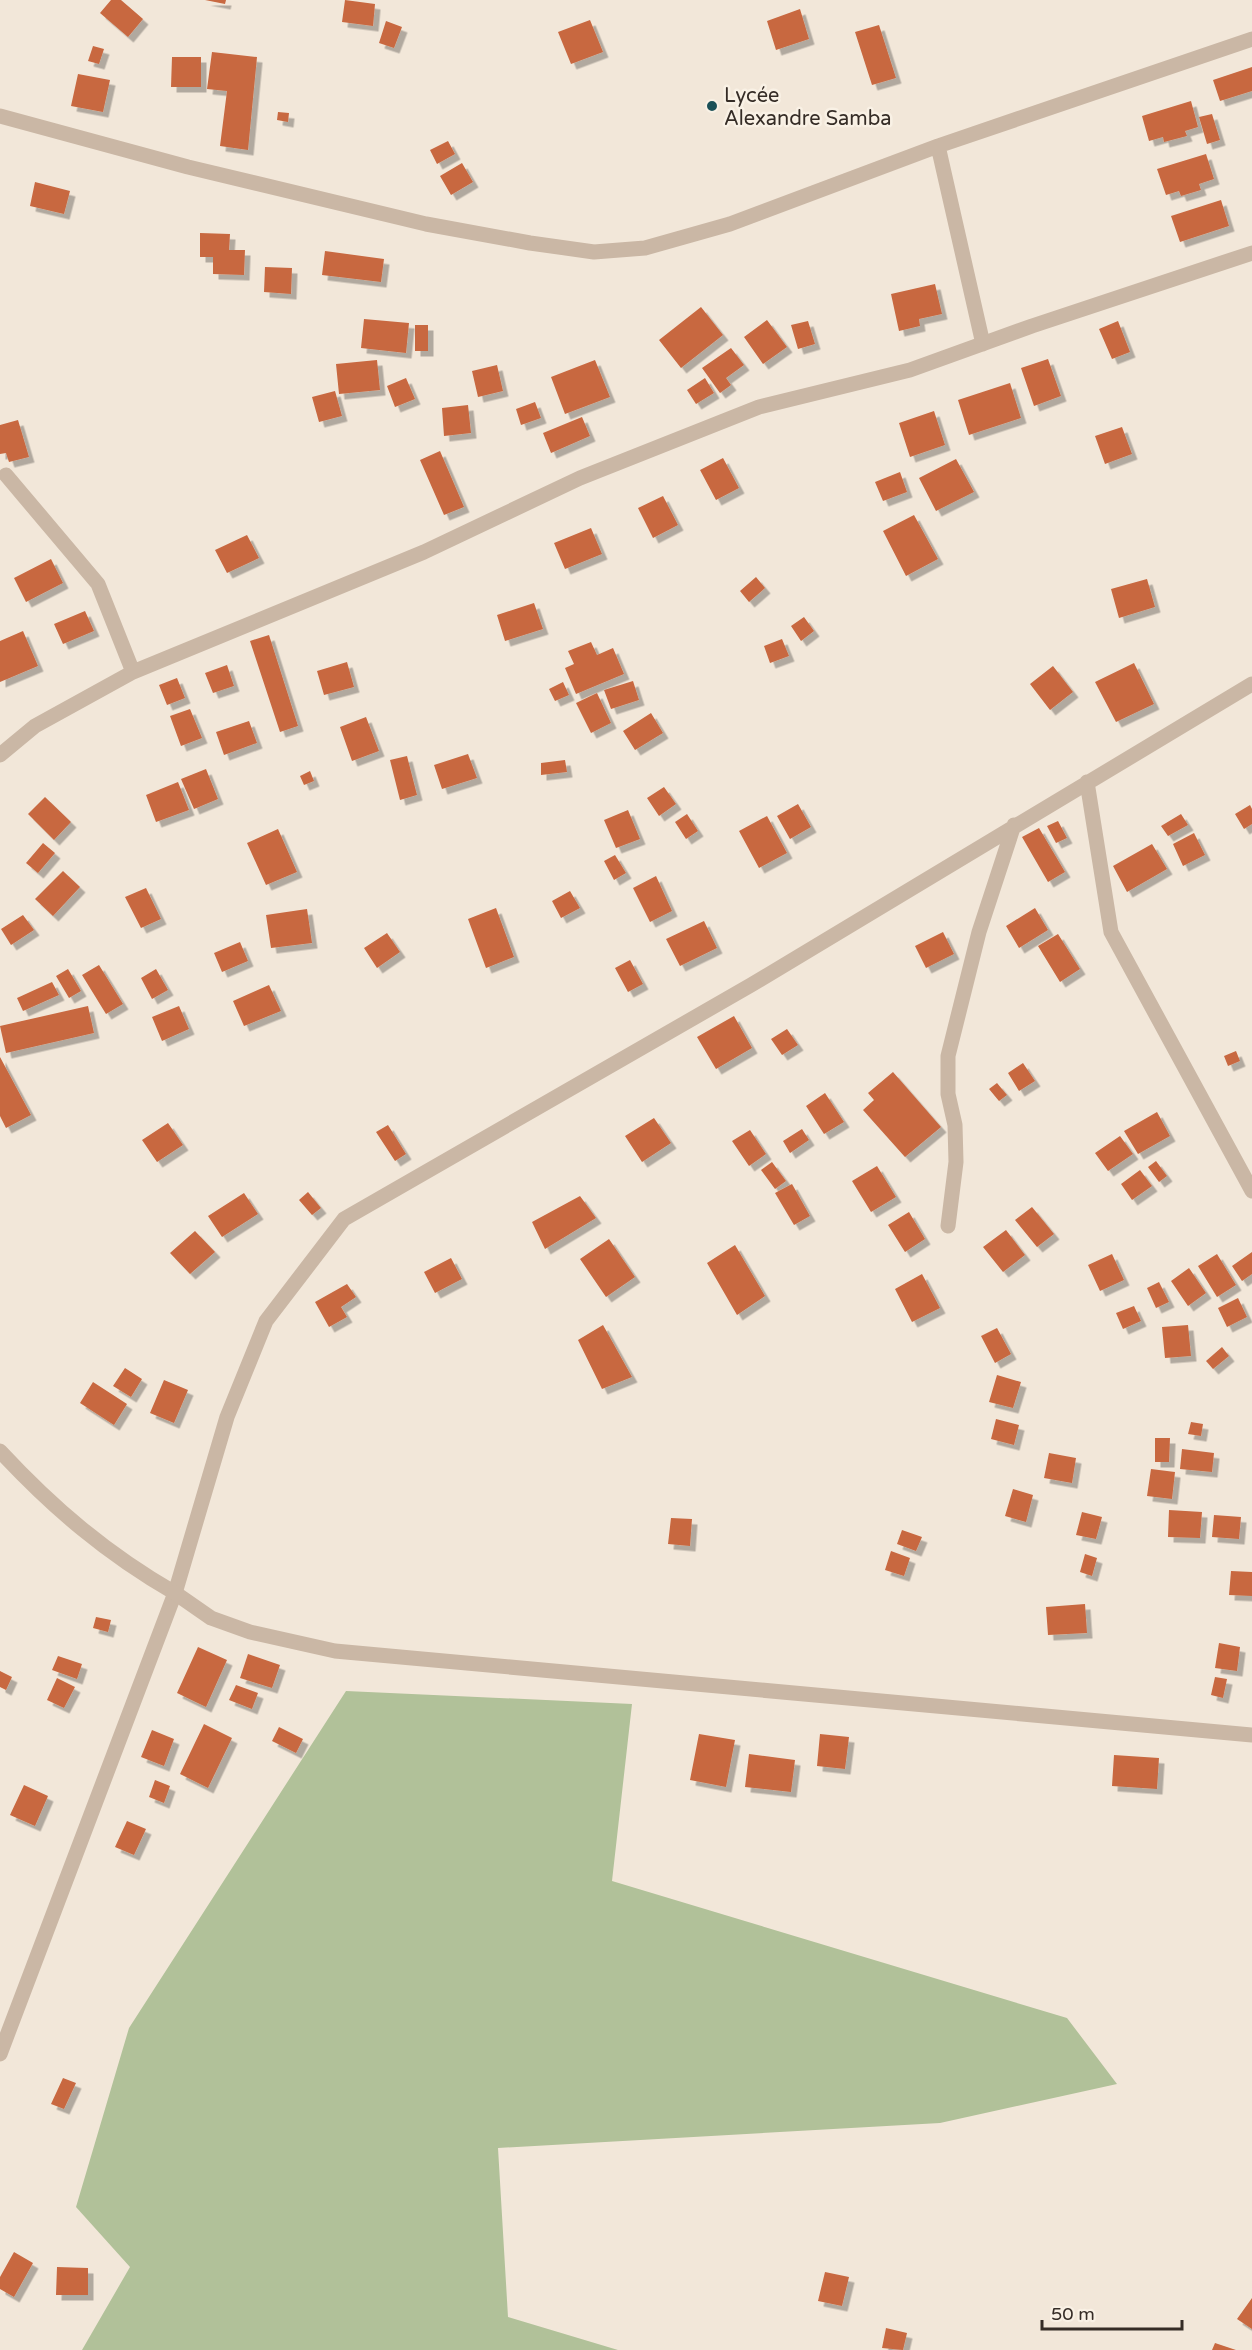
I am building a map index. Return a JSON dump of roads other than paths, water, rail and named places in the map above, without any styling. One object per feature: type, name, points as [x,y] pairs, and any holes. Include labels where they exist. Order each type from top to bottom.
[{"type":"street","points":[[0,116],[188,167],[426,224],[594,252],[645,248],[730,224],[938,146],[1252,39]]},
{"type":"street","points":[[938,146],[982,344]]},
{"type":"street","points":[[0,755],[34,726],[133,672],[424,552],[579,478],[759,407],[910,370],[1252,253]]},
{"type":"street","points":[[6,475],[98,584],[133,672]]},
{"type":"street","points":[[0,2054],[175,1593],[227,1417],[266,1322],[344,1219],[751,985],[1252,684]]},
{"type":"street","points":[[1087,782],[1111,932],[1252,1191]]},
{"type":"street","points":[[948,1226],[956,1162],[955,1125],[948,1094],[948,1056],[978,932],[1014,825]]},
{"type":"street","points":[[0,1451],[55,1508],[133,1569],[175,1593],[211,1618],[250,1632],[335,1651],[1252,1735]]},
{"type":"place","name":"Lycée Alexandre Samba","points":[[712,106]]}]
